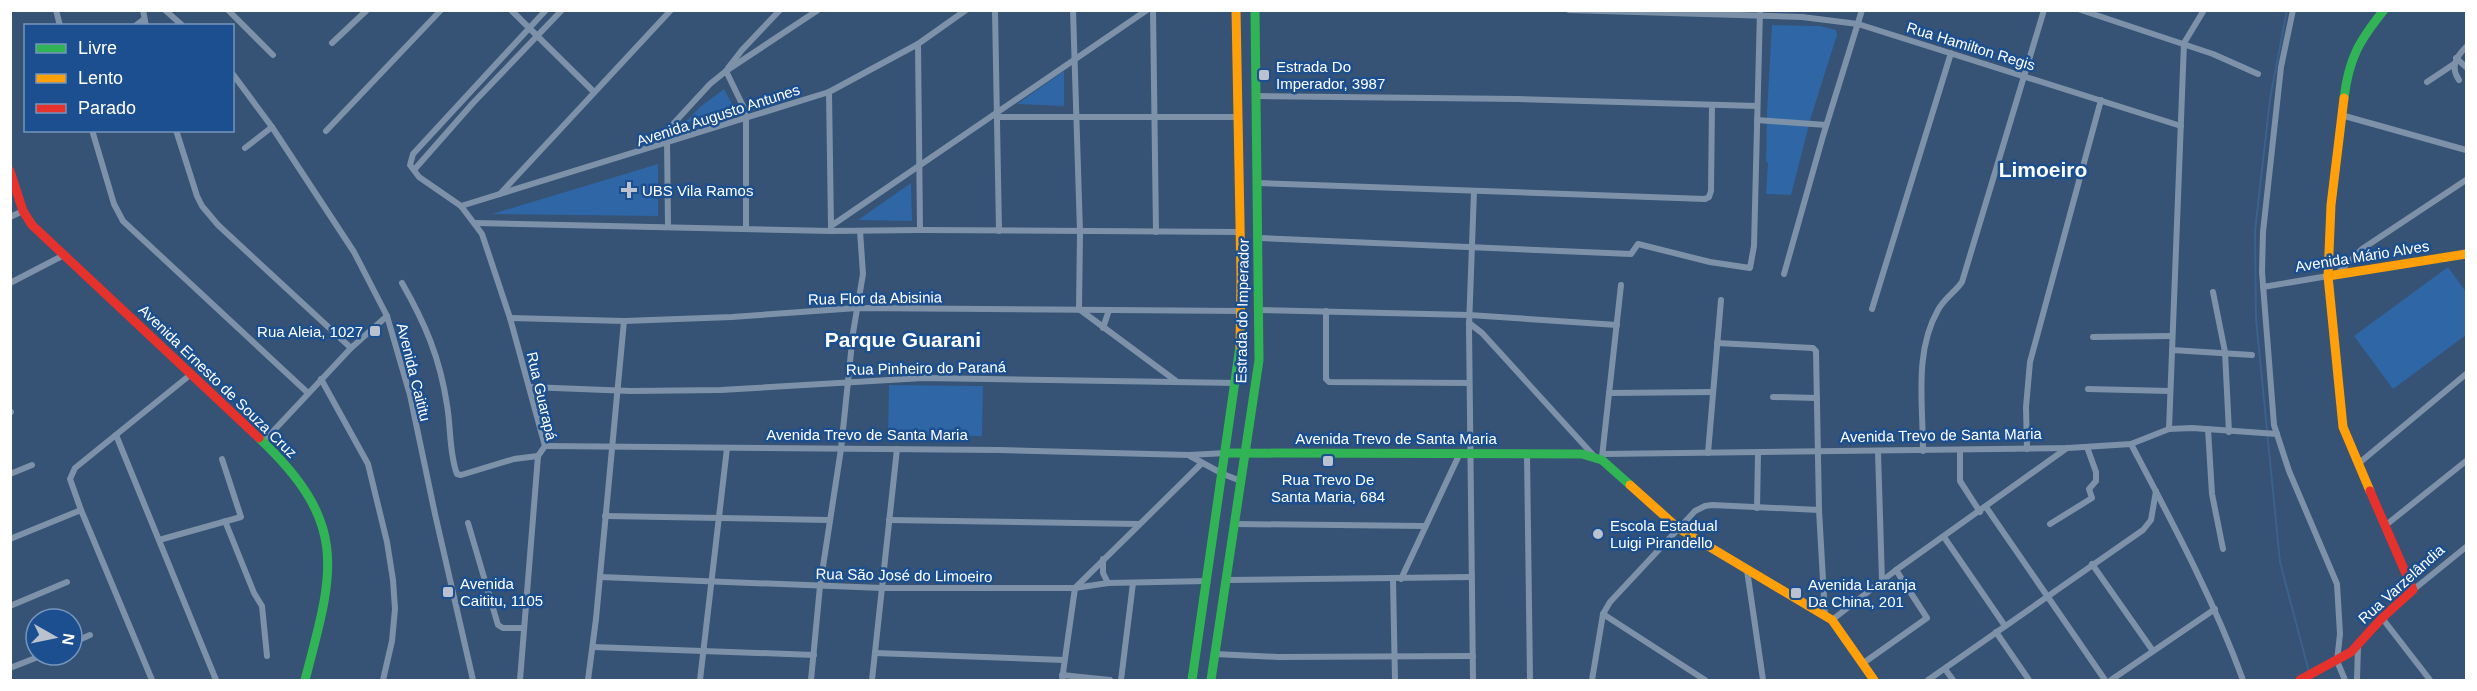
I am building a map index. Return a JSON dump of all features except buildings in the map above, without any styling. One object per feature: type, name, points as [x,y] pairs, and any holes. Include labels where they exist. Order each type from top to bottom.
[{"type":"street","points":[[165,10],[181,24]]},
{"type":"street","points":[[228,10],[273,55]]},
{"type":"street","points":[[332,43],[367,10]]},
{"type":"street","points":[[326,131],[441,10]]},
{"type":"street","points":[[511,10],[594,92]]},
{"type":"street","points":[[546,10],[413,154],[410,165],[414,170],[473,103],[562,10]]},
{"type":"street","points":[[500,194],[672,10]]},
{"type":"street","points":[[668,226],[667,144],[668,133],[674,123],[710,84],[726,71],[818,10]]},
{"type":"street","name":"Avenida Augusto Antunes","points":[[461,206],[829,92],[918,44],[966,10]]},
{"type":"street","points":[[995,10],[999,231]]},
{"type":"street","points":[[1073,10],[1080,232],[1079,309],[1176,381]]},
{"type":"street","points":[[831,228],[1147,10]]},
{"type":"street","points":[[1153,10],[1156,232]]},
{"type":"street","name":"Estrada do Imperador","points":[[1192,681],[1237,383],[1241,311],[1236,10]]},
{"type":"street","name":"Estrada do Imperador","points":[[1211,681],[1259,360],[1256,10]]},
{"type":"street","name":"Rua Hamilton Regis","points":[[1569,10],[1760,13],[1858,24],[2181,126]]},
{"type":"street","points":[[1784,274],[1826,125],[1862,10]]},
{"type":"street","points":[[1923,451],[1923,353],[1939,308],[1960,285],[2044,10]]},
{"type":"street","points":[[2081,10],[2184,43],[2258,74]]},
{"type":"street","points":[[2169,429],[2184,43],[2204,10]]},
{"type":"street","points":[[2294,10],[2281,67],[2263,232],[2263,287],[2277,434],[2289,471],[2337,584],[2340,634],[2337,661],[2345,681]]},
{"type":"street","points":[[2384,10],[2368,27],[2356,47],[2347,72],[2331,205],[2332,275],[2340,411],[2350,446],[2413,590]]},
{"type":"street","points":[[726,71],[776,12]]},
{"type":"street","points":[[1259,238],[1631,254],[1638,244],[1710,262],[1750,268],[1754,246],[1760,13]]},
{"type":"street","points":[[918,44],[920,230]]},
{"type":"street","points":[[2427,82],[2455,61],[2466,47]]},
{"type":"street","points":[[1872,309],[1951,53]]},
{"type":"street","points":[[2455,61],[2466,66]]},
{"type":"street","points":[[2455,61],[2458,80]]},
{"type":"street","points":[[726,71],[744,108],[746,118],[748,177],[746,228]]},
{"type":"street","name":"Avenida Caititu","points":[[234,76],[272,127],[354,252],[387,316],[410,394],[472,680]]},
{"type":"street","points":[[829,92],[831,228]]},
{"type":"street","points":[[1257,96],[1518,99],[1757,106]]},
{"type":"street","points":[[2027,449],[2026,407],[2030,362],[2101,100]]},
{"type":"street","points":[[1258,183],[1705,199],[1711,194],[1712,105]]},
{"type":"street","points":[[998,114],[1075,117],[1238,117]]},
{"type":"street","points":[[2341,115],[2466,150]]},
{"type":"street","points":[[1756,120],[1826,125]]},
{"type":"street","points":[[245,148],[272,127]]},
{"type":"street","points":[[93,132],[114,204],[123,221],[308,393]]},
{"type":"street","points":[[177,132],[202,206],[219,225],[351,348]]},
{"type":"street","name":"Rua Guarapá","points":[[414,170],[422,180],[461,206],[476,223],[487,245],[510,318],[545,446],[538,456],[520,681]]},
{"type":"street","name":"Avenida Ernesto de Souza Cruz","points":[[10,171],[23,211],[32,225],[263,442],[305,488],[322,521],[329,562],[327,591],[305,681]]},
{"type":"street","points":[[2332,275],[2362,249],[2466,180]]},
{"type":"street","points":[[1473,681],[1469,315],[1474,191]]},
{"type":"street","points":[[10,217],[23,211]]},
{"type":"street","points":[[476,223],[831,228],[860,231],[1240,232]]},
{"type":"street","points":[[811,681],[820,586],[841,449],[847,381],[863,274],[860,231]]},
{"type":"street","name":"Avenida Mário Alves","points":[[2263,287],[2466,254]]},
{"type":"street","points":[[10,283],[64,255]]},
{"type":"street","points":[[402,283],[424,321],[433,345],[447,405],[456,472],[461,476],[514,459],[538,456]]},
{"type":"street","points":[[1600,457],[1621,285]]},
{"type":"street","points":[[2213,291],[2225,352],[2229,432]]},
{"type":"street","points":[[1708,453],[1721,300]]},
{"type":"street","name":"Rua Flor da Abisinia","points":[[510,318],[624,321],[732,317],[857,308],[1241,311]]},
{"type":"street","points":[[1103,328],[1108,310]]},
{"type":"street","points":[[1259,310],[1469,315],[1617,325]]},
{"type":"street","points":[[1326,311],[1326,379],[1329,382],[1469,383]]},
{"type":"street","points":[[263,442],[351,348],[387,316]]},
{"type":"street","points":[[588,681],[624,321]]},
{"type":"street","points":[[1469,323],[1482,333],[1600,457],[1678,528],[1828,617],[1874,681]]},
{"type":"street","points":[[2093,337],[2172,336]]},
{"type":"street","points":[[1717,343],[1813,348],[1816,353],[1820,510],[1828,617]]},
{"type":"street","points":[[2172,350],[2225,352],[2252,356]]},
{"type":"street","points":[[2358,464],[2466,374]]},
{"type":"street","points":[[152,681],[70,482],[72,471],[190,375]]},
{"type":"street","name":"Rua Pinheiro do Paraná","points":[[529,387],[721,390],[847,381],[958,378],[1237,383]]},
{"type":"street","points":[[321,380],[368,464],[387,542],[395,609],[392,641],[383,681]]},
{"type":"street","points":[[2088,389],[2170,391]]},
{"type":"street","points":[[1609,393],[1713,392]]},
{"type":"street","points":[[1773,397],[1817,398]]},
{"type":"street","name":"Avenida Trevo de Santa Maria","points":[[545,446],[897,449],[1189,455],[1226,453],[1582,454],[1600,457],[1708,453],[2068,448],[2131,444],[2169,429],[2208,429],[2277,434]]},
{"type":"street","points":[[2208,429],[2212,494],[2223,549]]},
{"type":"street","points":[[116,435],[216,681]]},
{"type":"street","points":[[2131,444],[2215,609],[2243,681]]},
{"type":"street","points":[[2050,524],[2092,498],[2089,489],[2096,481],[2096,474],[2087,447]]},
{"type":"street","points":[[700,681],[727,448]]},
{"type":"street","points":[[1828,617],[2068,448]]},
{"type":"street","points":[[872,681],[897,449]]},
{"type":"street","points":[[1960,450],[1960,481],[1980,512]]},
{"type":"street","points":[[1878,452],[1882,581]]},
{"type":"street","points":[[1226,453],[1242,476]]},
{"type":"street","points":[[1401,579],[1460,453]]},
{"type":"street","points":[[1527,454],[1530,681]]},
{"type":"street","points":[[1757,508],[1758,454]]},
{"type":"street","points":[[1189,455],[1223,474],[1242,476]]},
{"type":"street","points":[[159,540],[241,517],[222,459]]},
{"type":"street","points":[[2386,525],[2466,460]]},
{"type":"street","points":[[1110,681],[1062,678],[1075,588],[1202,463]]},
{"type":"street","points":[[10,474],[32,465]]},
{"type":"street","points":[[1928,681],[2147,527],[2151,520],[2156,491]]},
{"type":"street","points":[[1592,681],[1603,614],[1610,602],[1685,519],[1705,506],[1820,510]]},
{"type":"street","points":[[1986,507],[2105,681]]},
{"type":"street","points":[[10,539],[81,510]]},
{"type":"street","points":[[605,516],[829,520]]},
{"type":"street","points":[[889,520],[1138,524]]},
{"type":"street","points":[[225,521],[254,593],[262,606],[267,656]]},
{"type":"street","points":[[468,523],[498,625],[503,628],[523,628]]},
{"type":"street","points":[[1235,524],[1425,526]]},
{"type":"street","points":[[1944,537],[2005,626]]},
{"type":"street","name":"Rua Varzelândia","points":[[2302,679],[2337,661],[2358,646],[2382,618],[2466,547]]},
{"type":"street","points":[[1103,559],[1103,573],[1108,583]]},
{"type":"street","points":[[2092,564],[2152,651]]},
{"type":"street","points":[[1747,570],[1763,681]]},
{"type":"street","points":[[1862,664],[1926,620],[1927,616],[1896,570]]},
{"type":"street","name":"Rua São José do Limoeiro","points":[[600,577],[882,588],[1075,588],[1108,583],[1207,581]]},
{"type":"street","points":[[1226,580],[1472,577]]},
{"type":"street","points":[[1393,579],[1395,681]]},
{"type":"street","points":[[10,606],[67,582]]},
{"type":"street","points":[[1121,681],[1133,583]]},
{"type":"street","points":[[2111,681],[2215,609]]},
{"type":"street","points":[[1603,614],[1705,681]]},
{"type":"street","points":[[2382,618],[2430,681]]},
{"type":"street","points":[[1996,632],[2029,681]]},
{"type":"street","points":[[84,638],[90,635]]},
{"type":"street","name":"Rua Varzelândia","points":[[2357,681],[2358,646]]},
{"type":"street","points":[[593,647],[814,655]]},
{"type":"street","points":[[875,653],[1064,660]]},
{"type":"street","points":[[1215,654],[1278,657],[1473,656]]},
{"type":"street","points":[[10,669],[24,663]]},
{"type":"street","points":[[1945,669],[1953,681]]},
{"type":"shaded area","points":[[1772,25],[1820,26],[1836,30],[1837,35],[1811,117],[1791,195],[1766,194],[1767,112]]},
{"type":"shaded area","points":[[1064,71],[1064,106],[1017,104]]},
{"type":"shaded area","points":[[724,89],[734,108],[684,124],[700,107]]},
{"type":"shaded area","points":[[658,164],[658,216],[492,214]]},
{"type":"shaded area","points":[[911,183],[912,221],[858,220]]},
{"type":"shaded area","points":[[2448,267],[2466,292],[2466,335],[2393,389],[2354,336]]},
{"type":"shaded area","points":[[889,385],[983,386],[982,436],[888,435]]},
{"type":"waterway","points":[[2287,10],[2270,99],[2255,231],[2256,319],[2280,562],[2309,672]]},
{"type":"traffic: fast","points":[[1211,680],[1259,360],[1255,10]]},
{"type":"traffic: fast","points":[[2344,98],[2352,61],[2368,31],[2384,10]]},
{"type":"traffic: fast","points":[[1192,680],[1240,346]]},
{"type":"traffic: fast","points":[[259,438],[288,469],[309,497],[321,523],[327,550],[327,578],[323,608],[305,680]]},
{"type":"traffic: fast","points":[[1226,453],[1582,454],[1602,460],[1630,485]]},
{"type":"traffic: slow","points":[[1236,10],[1241,276],[1240,346]]},
{"type":"traffic: slow","points":[[2344,98],[2331,205],[2328,276],[2343,427],[2370,491]]},
{"type":"traffic: slow","points":[[2328,276],[2466,254]]},
{"type":"traffic: slow","points":[[1630,485],[1678,528],[1832,620],[1874,680]]},
{"type":"traffic: jam","points":[[10,171],[23,211],[32,225],[259,438]]},
{"type":"traffic: jam","points":[[2300,680],[2351,652],[2382,618],[2413,590],[2370,491]]},
{"type":"place","name":"Estrada Do Imperador, 3987","points":[[1264,75]]},
{"type":"place","name":"UBS Vila Ramos","points":[[629,190]]},
{"type":"place","name":"Rua Aleia, 1027","points":[[375,331]]},
{"type":"place","name":"Rua Trevo De Santa Maria, 684","points":[[1328,461]]},
{"type":"place","name":"Escola Estadual Luigi Pirandello","points":[[1598,534]]},
{"type":"place","name":"Avenida Caititu, 1105","points":[[448,592]]},
{"type":"place","name":"Avenida Laranja Da China, 201","points":[[1796,593]]},
{"type":"district","name":"Limoeiro","points":[[2043,169]]},
{"type":"district","name":"Parque Guarani","points":[[903,339]]}]
